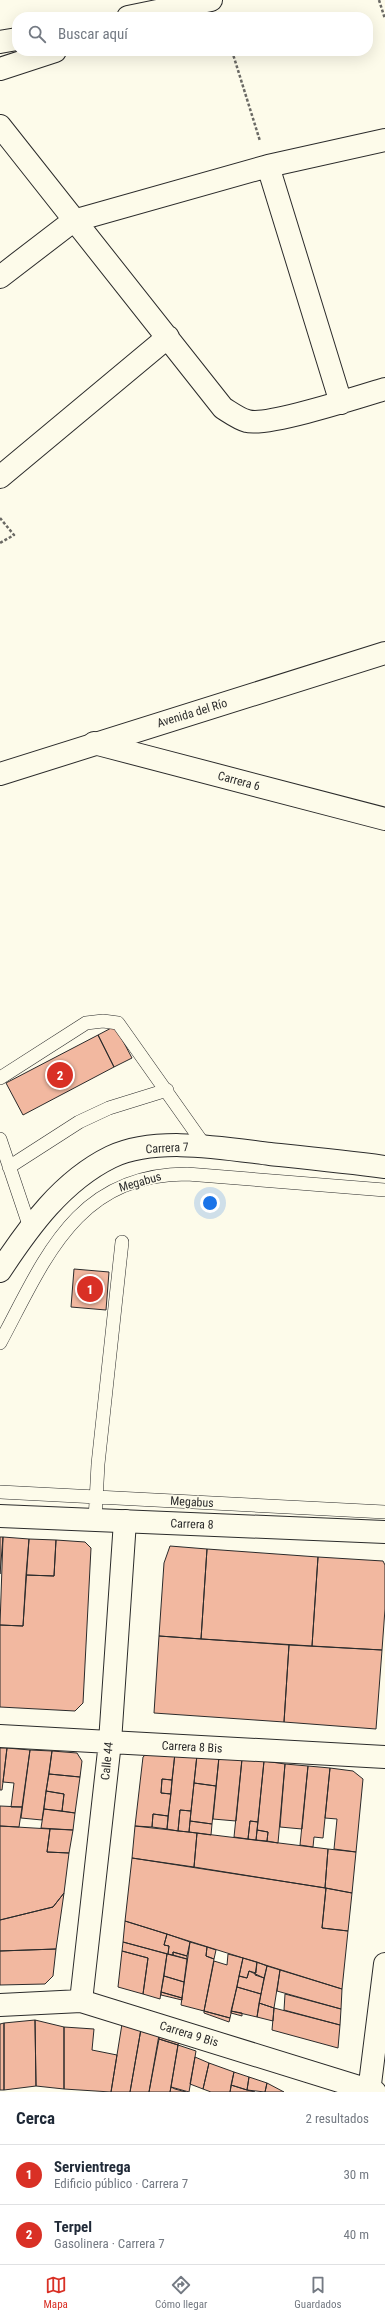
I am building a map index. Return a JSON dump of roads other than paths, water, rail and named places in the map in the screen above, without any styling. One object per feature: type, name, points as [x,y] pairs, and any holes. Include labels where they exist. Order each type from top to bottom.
[{"type":"street","points":[[153,12],[212,0]]},
{"type":"street","points":[[175,12],[212,0]]},
{"type":"street","points":[[0,42],[12,40]]},
{"type":"street","points":[[0,69],[40,56]]},
{"type":"street","points":[[0,126],[73,221],[168,337],[223,408],[249,422],[277,418],[342,403],[385,389]]},
{"type":"street","points":[[0,277],[73,221],[268,166],[385,140]]},
{"type":"street","points":[[268,166],[342,403]]},
{"type":"street","points":[[0,477],[168,337]]},
{"type":"street","name":"Avenida del Río","points":[[0,774],[94,743],[385,653]]},
{"type":"street","name":"Carrera 6","points":[[94,743],[385,819]]},
{"type":"street","name":"Carrera 7","points":[[2,1263],[30,1228],[69,1185],[89,1169],[112,1157],[130,1150],[153,1147],[205,1146],[385,1167]]},
{"type":"street","name":"Carrera 8","points":[[0,1516],[385,1532]]},
{"type":"street","name":"Calle 44","points":[[81,2001],[110,1742],[125,1521]]},
{"type":"street","name":"Carrera 8 Bis","points":[[0,1736],[385,1757]]},
{"type":"street","points":[[371,2091],[385,1964]]},
{"type":"street","name":"Carrera 9 Bis","points":[[0,2005],[81,2001],[371,2091]]},
{"type":"lane","points":[[0,1078],[86,1023],[102,1021],[118,1023],[167,1090],[205,1146]]},
{"type":"lane","points":[[9,1167],[79,1122],[108,1108],[167,1090]]},
{"type":"lane","points":[[0,1139],[30,1228]]},
{"type":"lane","name":"Megabus","points":[[0,1343],[34,1278],[56,1242],[72,1222],[95,1201],[116,1188],[138,1180],[162,1174],[186,1174],[385,1190]]},
{"type":"lane","points":[[95,1520],[96,1497],[122,1242]]},
{"type":"lane","name":"Megabus","points":[[0,1492],[385,1512]]},
{"type":"place","name":"Terpel","points":[[60,1075]]},
{"type":"place","name":"Servientrega","points":[[90,1289]]}]
